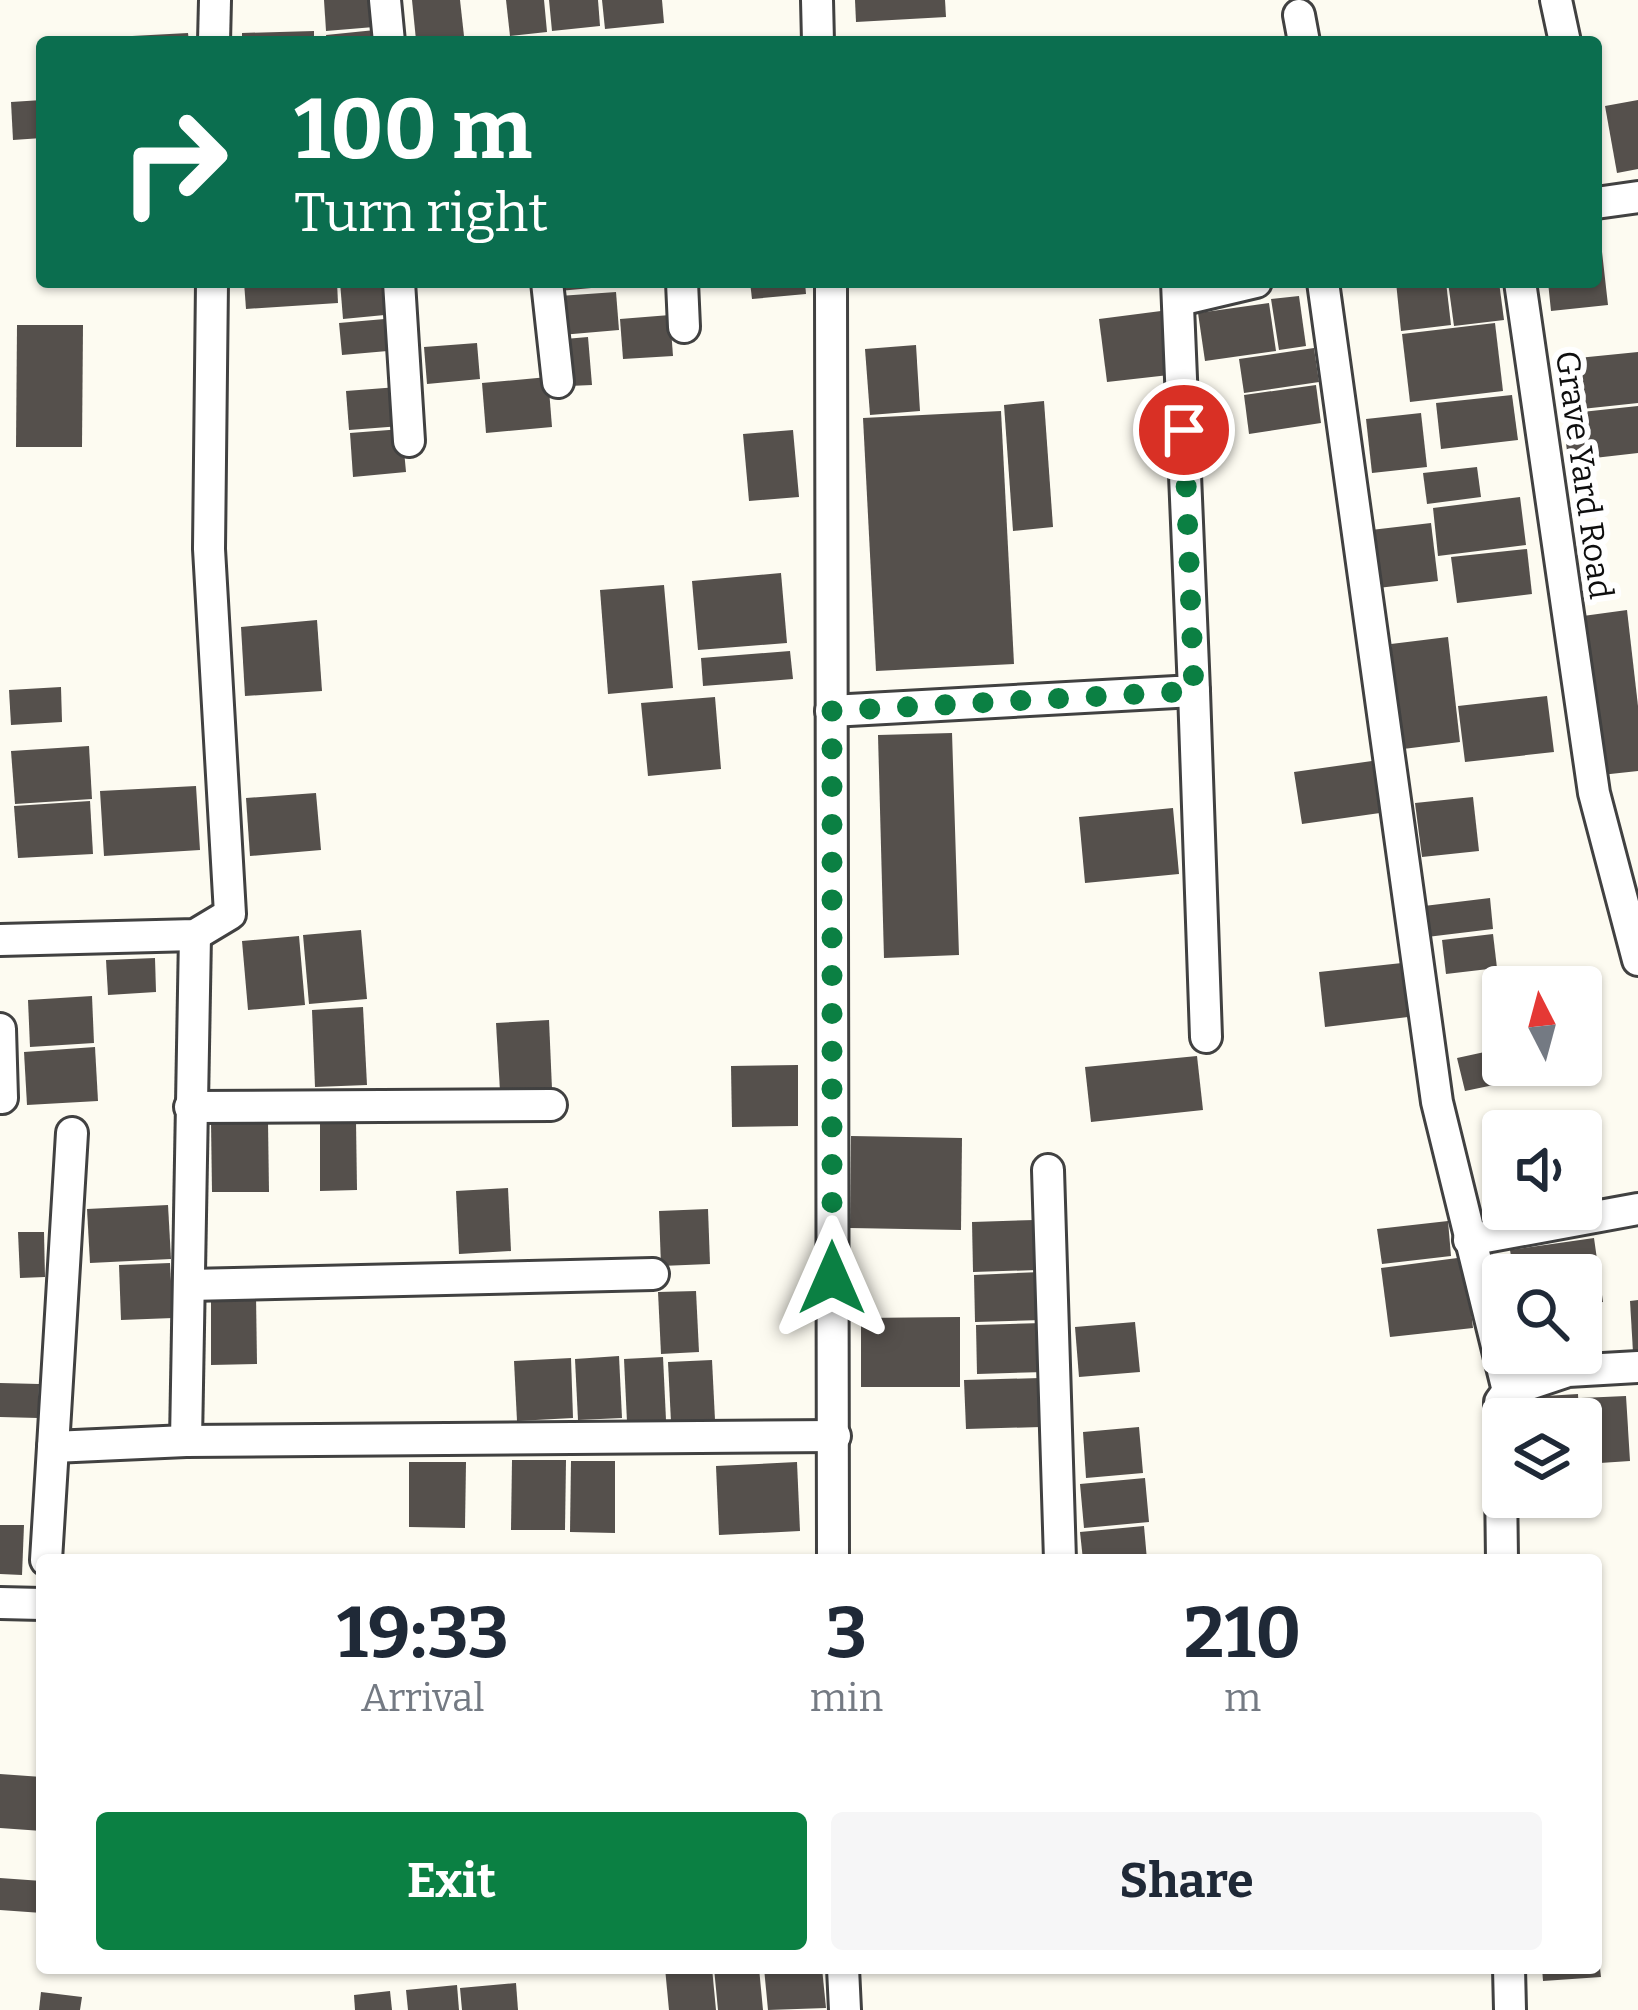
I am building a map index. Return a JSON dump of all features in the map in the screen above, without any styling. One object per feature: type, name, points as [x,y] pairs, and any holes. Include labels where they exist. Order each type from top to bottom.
[{"type":"street","points":[[214,0],[214,36]]},
{"type":"street","points":[[386,0],[389,36]]},
{"type":"street","points":[[817,0],[818,36]]},
{"type":"street","points":[[1556,0],[1564,36]]},
{"type":"street","points":[[1602,196],[1638,197]]},
{"type":"street","points":[[0,940],[195,935],[230,914],[209,548],[212,288]]},
{"type":"street","points":[[399,288],[409,440]]},
{"type":"street","points":[[549,288],[558,382]]},
{"type":"street","points":[[682,288],[684,327]]},
{"type":"street","points":[[831,288],[833,1554]]},
{"type":"street","points":[[1324,288],[1438,1102],[1508,1391]]},
{"type":"street","name":"Grave Yard Road","points":[[1521,288],[1594,793],[1638,960]]},
{"type":"street","points":[[1178,291],[1206,1037]]},
{"type":"street","points":[[832,711],[1194,691]]},
{"type":"street","points":[[186,1442],[195,935]]},
{"type":"street","points":[[0,1029],[2,1098]]},
{"type":"street","points":[[190,1107],[551,1105]]},
{"type":"street","points":[[46,1554],[72,1133]]},
{"type":"street","points":[[1048,1170],[1060,1554]]},
{"type":"street","points":[[1468,1240],[1638,1209]]},
{"type":"street","points":[[189,1285],[653,1274]]},
{"type":"street","points":[[1502,1554],[1500,1402],[1508,1391],[1568,1370],[1638,1367]]},
{"type":"street","points":[[53,1447],[835,1436]]},
{"type":"street","points":[[0,1603],[36,1604]]},
{"type":"street","points":[[843,1974],[845,2010]]},
{"type":"street","points":[[1509,1974],[1510,2010]]},
{"type":"building","points":[[324,0],[372,0],[374,27],[326,31]]},
{"type":"building","points":[[412,0],[460,0],[464,36],[416,36]]},
{"type":"building","points":[[506,0],[544,0],[547,32],[510,36]]},
{"type":"building","points":[[549,0],[598,0],[600,26],[552,31]]},
{"type":"building","points":[[602,0],[662,0],[664,23],[605,29]]},
{"type":"building","points":[[855,0],[945,0],[946,17],[856,22]]},
{"type":"building","points":[[385,29],[386,36],[326,36]]},
{"type":"building","points":[[314,31],[314,36],[242,36]]},
{"type":"building","points":[[36,100],[36,138],[13,140],[11,102]]},
{"type":"building","points":[[1638,100],[1638,169],[1617,173],[1605,106]]},
{"type":"building","points":[[1602,252],[1608,305],[1551,311],[1549,288],[1602,288]]},
{"type":"building","points":[[244,288],[337,288],[338,303],[246,309]]},
{"type":"building","points":[[340,288],[393,288],[395,314],[343,319]]},
{"type":"building","points":[[751,288],[806,288],[806,294],[752,299]]},
{"type":"building","points":[[1397,288],[1447,288],[1451,325],[1401,331]]},
{"type":"building","points":[[1449,288],[1500,288],[1504,320],[1454,326]]},
{"type":"building","points":[[616,292],[619,330],[561,335],[559,296]]},
{"type":"building","points":[[1299,296],[1306,346],[1279,350],[1271,299]]},
{"type":"building","points":[[1269,303],[1276,351],[1205,361],[1198,313]]},
{"type":"building","points":[[1161,311],[1169,375],[1107,382],[1099,319]]},
{"type":"building","points":[[670,315],[673,356],[623,359],[620,319]]},
{"type":"building","points":[[396,318],[399,350],[342,355],[339,323]]},
{"type":"building","points":[[1495,323],[1503,391],[1410,402],[1402,334]]},
{"type":"building","points":[[17,325],[83,325],[82,447],[16,447]]},
{"type":"building","points":[[588,337],[592,385],[569,386],[565,339]]},
{"type":"building","points":[[477,343],[480,379],[427,384],[424,347]]},
{"type":"building","points":[[916,345],[920,411],[870,415],[865,349]]},
{"type":"building","points":[[1314,348],[1319,382],[1244,393],[1239,359]]},
{"type":"building","points":[[1638,352],[1638,403],[1563,411],[1558,360]]},
{"type":"building","points":[[548,377],[552,427],[486,433],[482,383]]},
{"type":"building","points":[[1316,385],[1321,423],[1249,434],[1244,395]]},
{"type":"building","points":[[398,387],[401,426],[349,430],[346,391]]},
{"type":"building","points":[[1512,395],[1518,440],[1441,449],[1436,403]]},
{"type":"building","points":[[1044,401],[1053,527],[1013,531],[1004,405]]},
{"type":"building","points":[[1638,406],[1638,453],[1568,461],[1563,414]]},
{"type":"building","points":[[1001,411],[1014,664],[876,671],[863,418]]},
{"type":"building","points":[[1421,413],[1427,467],[1372,473],[1366,419]]},
{"type":"building","points":[[402,429],[406,472],[353,477],[350,433]]},
{"type":"building","points":[[793,430],[799,497],[749,501],[743,434]]},
{"type":"building","points":[[1477,467],[1481,497],[1427,504],[1423,473]]},
{"type":"building","points":[[1520,497],[1526,545],[1438,556],[1433,508]]},
{"type":"building","points":[[1431,523],[1438,581],[1378,588],[1371,530]]},
{"type":"building","points":[[1527,549],[1532,594],[1457,603],[1451,557]]},
{"type":"building","points":[[781,573],[787,643],[698,650],[692,581]]},
{"type":"building","points":[[664,585],[673,688],[608,694],[600,590]]},
{"type":"building","points":[[1627,610],[1638,706],[1638,771],[1601,775],[1583,616]]},
{"type":"building","points":[[317,620],[322,691],[245,696],[241,627]]},
{"type":"building","points":[[1448,637],[1460,742],[1403,749],[1391,644]]},
{"type":"building","points":[[790,651],[793,679],[703,686],[701,658]]},
{"type":"building","points":[[61,687],[62,722],[11,725],[9,690]]},
{"type":"building","points":[[1547,696],[1554,752],[1465,762],[1458,706]]},
{"type":"building","points":[[715,697],[721,769],[648,776],[641,703]]},
{"type":"building","points":[[952,733],[959,955],[884,958],[878,735]]},
{"type":"building","points":[[89,746],[92,799],[15,804],[11,751]]},
{"type":"building","points":[[1372,761],[1380,813],[1302,824],[1294,772]]},
{"type":"building","points":[[196,786],[200,850],[104,856],[100,791]]},
{"type":"building","points":[[316,793],[321,850],[250,856],[246,798]]},
{"type":"building","points":[[1473,797],[1479,851],[1422,857],[1415,803]]},
{"type":"building","points":[[90,801],[93,854],[18,858],[14,806]]},
{"type":"building","points":[[1173,808],[1179,874],[1085,883],[1079,817]]},
{"type":"building","points":[[1490,898],[1493,929],[1427,937],[1424,906]]},
{"type":"building","points":[[361,930],[367,999],[309,1004],[303,935]]},
{"type":"building","points":[[1493,934],[1497,966],[1446,974],[1442,940]]},
{"type":"building","points":[[299,936],[305,1005],[248,1010],[242,941]]},
{"type":"building","points":[[155,958],[156,992],[108,995],[106,960]]},
{"type":"building","points":[[1402,963],[1408,1017],[1325,1027],[1319,972]]},
{"type":"building","points":[[92,996],[94,1043],[30,1047],[28,1000]]},
{"type":"building","points":[[363,1007],[367,1085],[315,1087],[312,1010]]},
{"type":"building","points":[[549,1020],[552,1089],[500,1091],[496,1023]]},
{"type":"building","points":[[95,1047],[98,1101],[27,1105],[24,1052]]},
{"type":"building","points":[[1482,1053],[1482,1086],[1489,1086],[1465,1091],[1457,1058]]},
{"type":"building","points":[[1197,1056],[1203,1110],[1091,1122],[1085,1067]]},
{"type":"building","points":[[798,1065],[798,1126],[732,1127],[731,1066]]},
{"type":"building","points":[[356,1121],[357,1190],[320,1191],[320,1122]]},
{"type":"building","points":[[211,1122],[268,1122],[269,1192],[212,1192]]},
{"type":"building","points":[[851,1136],[962,1138],[961,1230],[850,1228]]},
{"type":"building","points":[[508,1188],[511,1251],[459,1254],[456,1191]]},
{"type":"building","points":[[168,1205],[171,1259],[90,1263],[87,1209]]},
{"type":"building","points":[[708,1209],[710,1264],[661,1266],[659,1211]]},
{"type":"building","points":[[1035,1220],[1037,1270],[973,1272],[972,1222]]},
{"type":"building","points":[[1448,1221],[1451,1256],[1382,1264],[1377,1229]]},
{"type":"building","points":[[18,1232],[44,1232],[45,1277],[20,1278]]},
{"type":"building","points":[[1594,1238],[1596,1254],[1511,1254],[1510,1250]]},
{"type":"building","points":[[1465,1257],[1473,1328],[1390,1337],[1381,1268]]},
{"type":"building","points":[[170,1263],[173,1318],[121,1320],[119,1265]]},
{"type":"building","points":[[1041,1272],[1042,1320],[975,1322],[974,1275]]},
{"type":"building","points":[[696,1291],[699,1352],[661,1354],[658,1292]]},
{"type":"building","points":[[211,1295],[256,1295],[257,1364],[211,1365]]},
{"type":"building","points":[[1638,1300],[1638,1352],[1633,1352],[1630,1301]]},
{"type":"building","points":[[960,1317],[960,1387],[861,1387],[861,1318]]},
{"type":"building","points":[[1135,1322],[1140,1372],[1079,1377],[1075,1327]]},
{"type":"building","points":[[1043,1323],[1045,1372],[977,1374],[976,1325]]},
{"type":"building","points":[[619,1356],[622,1418],[578,1420],[575,1359]]},
{"type":"building","points":[[663,1357],[666,1420],[627,1422],[624,1359]]},
{"type":"building","points":[[571,1358],[573,1418],[517,1421],[514,1361]]},
{"type":"building","points":[[712,1360],[715,1420],[671,1422],[668,1362]]},
{"type":"building","points":[[1040,1378],[1041,1427],[966,1429],[964,1380]]},
{"type":"building","points":[[0,1383],[39,1384],[38,1418],[0,1417]]},
{"type":"building","points":[[1578,1394],[1578,1398],[1529,1398]]},
{"type":"building","points":[[1626,1396],[1630,1461],[1602,1463],[1602,1398],[1581,1398]]},
{"type":"building","points":[[1139,1427],[1143,1473],[1086,1478],[1083,1432]]},
{"type":"building","points":[[512,1460],[566,1460],[565,1530],[511,1530]]},
{"type":"building","points":[[571,1461],[615,1461],[615,1533],[570,1532]]},
{"type":"building","points":[[409,1462],[466,1462],[465,1528],[409,1527]]},
{"type":"building","points":[[797,1462],[800,1531],[719,1535],[716,1466]]},
{"type":"building","points":[[1145,1478],[1149,1522],[1084,1528],[1080,1484]]},
{"type":"building","points":[[0,1525],[24,1525],[22,1575],[0,1574]]},
{"type":"building","points":[[1144,1526],[1146,1554],[1082,1554],[1080,1532]]},
{"type":"building","points":[[0,1774],[36,1777],[36,1831],[0,1828]]},
{"type":"building","points":[[0,1878],[36,1881],[36,1913],[0,1910]]},
{"type":"building","points":[[666,1974],[713,1974],[716,2010],[669,2010]]},
{"type":"building","points":[[715,1974],[760,1974],[763,2010],[718,2010]]},
{"type":"building","points":[[765,1974],[823,1974],[826,2008],[768,2010]]},
{"type":"building","points":[[1542,1974],[1601,1977],[1543,1981]]},
{"type":"building","points":[[516,1983],[518,2010],[462,2010],[460,1988]]},
{"type":"building","points":[[457,1985],[459,2010],[408,2010],[406,1990]]},
{"type":"building","points":[[390,1991],[392,2010],[355,2010],[354,1995]]},
{"type":"building","points":[[41,1992],[82,1997],[80,2010],[39,2010]]},
{"type":"route","points":[[832,1278],[832,711],[1194,691],[1184,430]]}]
